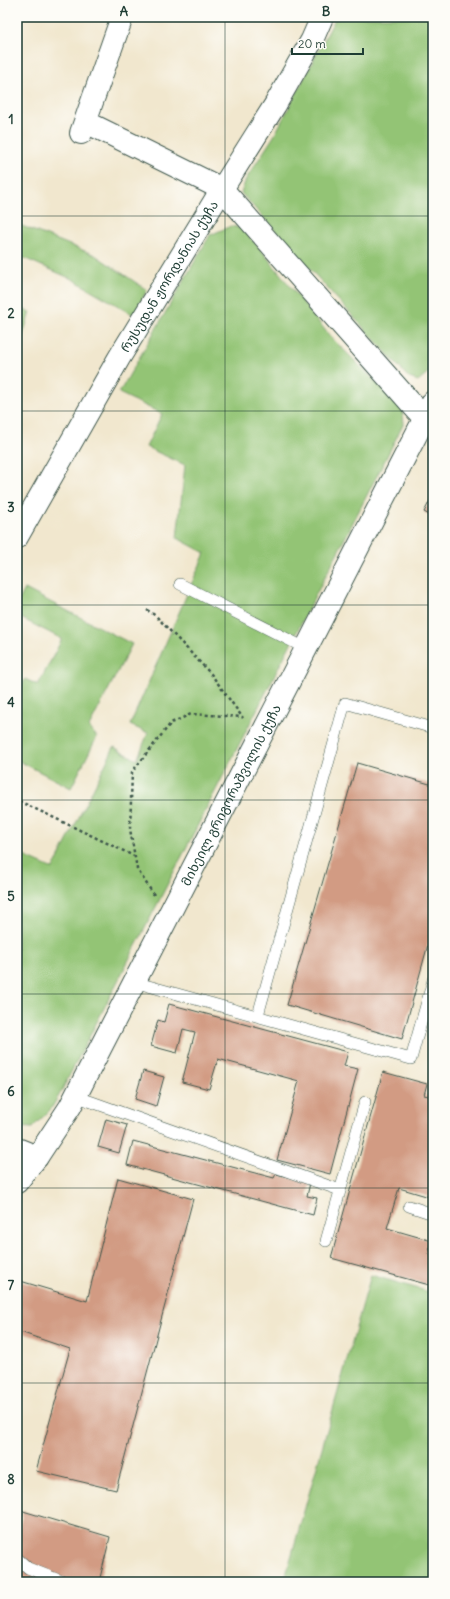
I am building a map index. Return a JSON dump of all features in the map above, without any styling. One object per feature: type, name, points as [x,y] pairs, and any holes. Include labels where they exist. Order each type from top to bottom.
[{"type":"street","points":[[122,17],[84,127],[222,189],[429,410]]},
{"type":"street","name":"რუსუდან ჟორდანიას ქუჩა","points":[[17,537],[119,358],[275,105],[312,40],[322,17]]},
{"type":"street","name":"მიხეილ გრიგორაშვილის ქუჩა","points":[[17,1182],[38,1157],[76,1096],[258,739],[429,410]]},
{"type":"street","points":[[17,1149],[38,1157]]},
{"type":"lane","points":[[180,584],[305,648]]},
{"type":"lane","points":[[258,1015],[345,703],[433,728]]},
{"type":"lane","points":[[134,982],[258,1015],[411,1059],[433,980]]},
{"type":"lane","points":[[76,1096],[340,1190]]},
{"type":"lane","points":[[326,1241],[365,1102]]},
{"type":"lane","points":[[409,1206],[433,1214]]},
{"type":"lane","points":[[17,1558],[28,1568],[64,1582]]},
{"type":"path","points":[[147,610],[156,616],[211,674],[258,739]]},
{"type":"path","points":[[167,916],[137,869],[130,829],[132,772],[171,723],[192,714],[243,717]]},
{"type":"path","points":[[19,801],[135,856]]},
{"type":"green space","points":[[336,17],[433,17],[433,365],[431,370],[418,381],[409,378],[241,193],[246,179],[274,136]]},
{"type":"green space","points":[[17,224],[95,255],[147,290],[134,315],[72,279],[17,255]]},
{"type":"green space","points":[[231,226],[241,228],[258,246],[329,335],[402,408],[404,423],[61,1092],[51,1109],[32,1128],[17,1127],[17,853],[53,869],[114,747],[137,760],[148,733],[130,725],[205,553],[177,538],[185,465],[146,447],[162,414],[119,393],[210,235]]},
{"type":"green space","points":[[17,307],[30,312],[20,344],[17,342]]},
{"type":"green space","points":[[25,589],[132,644],[89,727],[97,737],[71,788],[17,760],[17,696],[25,679],[38,685],[62,639],[17,616],[17,604]]},
{"type":"green space","points":[[371,1275],[433,1293],[433,1582],[284,1582]]},
{"type":"building","points":[[433,495],[433,517],[424,512]]},
{"type":"building","points":[[357,763],[433,785],[433,926],[402,1039],[287,1005]]},
{"type":"building","points":[[169,1004],[348,1052],[344,1066],[358,1069],[330,1174],[277,1160],[299,1081],[218,1059],[209,1089],[182,1082],[195,1032],[183,1029],[177,1053],[151,1046],[158,1020],[164,1022]]},
{"type":"building","points":[[143,1071],[164,1077],[156,1106],[135,1099]]},
{"type":"building","points":[[383,1072],[427,1084],[424,1095],[433,1097],[433,1198],[399,1188],[387,1228],[432,1241],[428,1254],[433,1256],[433,1286],[331,1258]]},
{"type":"building","points":[[106,1119],[127,1125],[119,1153],[98,1147]]},
{"type":"building","points":[[133,1141],[274,1178],[276,1174],[310,1183],[307,1196],[317,1198],[313,1215],[127,1165]]},
{"type":"building","points":[[118,1178],[193,1199],[116,1490],[36,1471],[70,1349],[17,1331],[17,1280],[87,1301]]},
{"type":"building","points":[[23,1511],[110,1537],[99,1582],[17,1582],[17,1537]]}]
